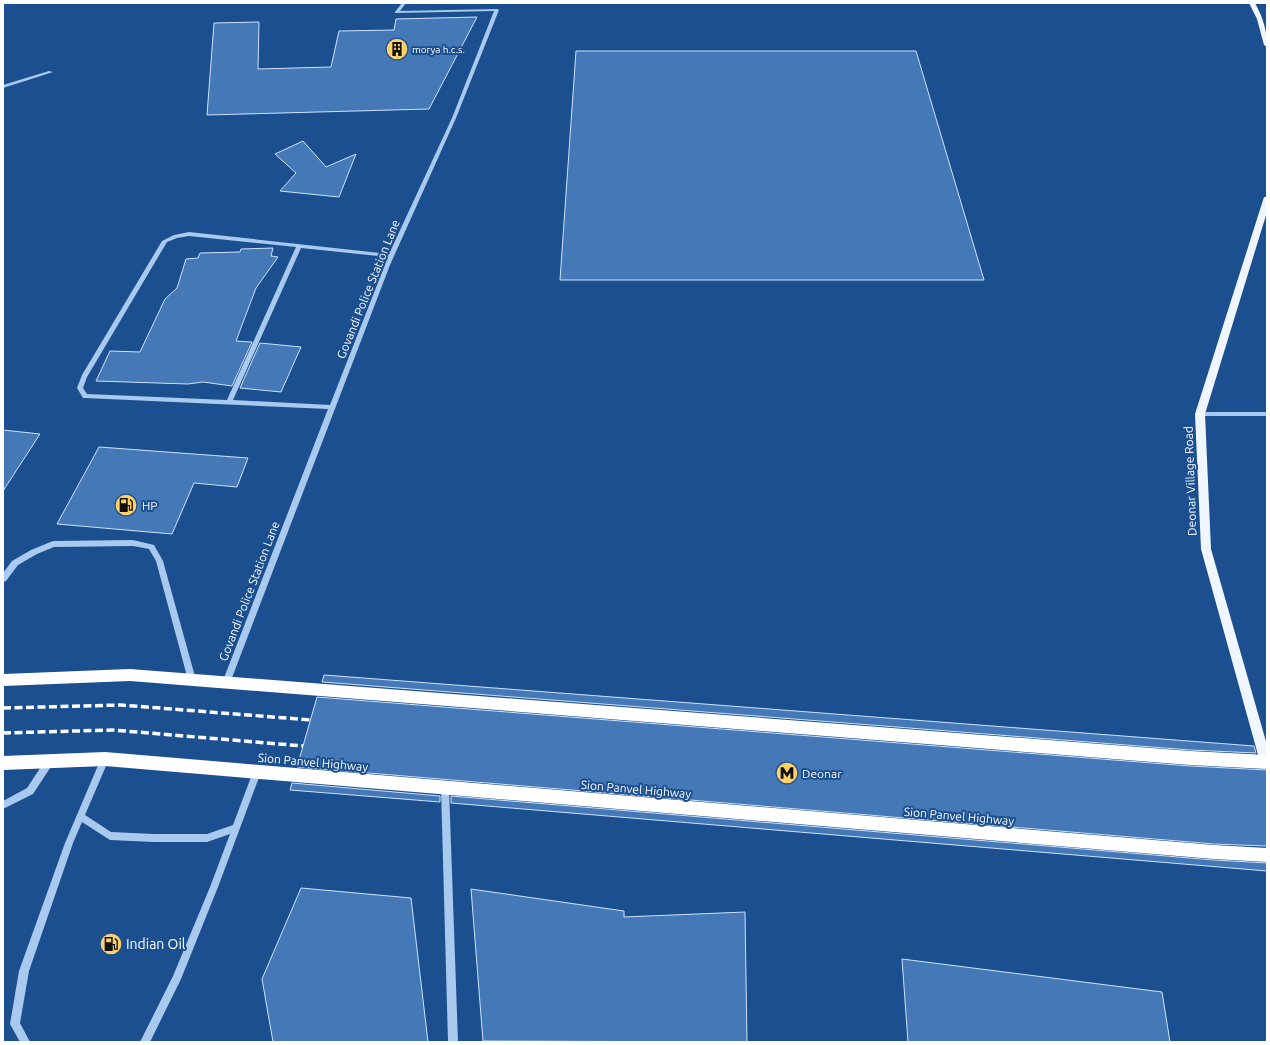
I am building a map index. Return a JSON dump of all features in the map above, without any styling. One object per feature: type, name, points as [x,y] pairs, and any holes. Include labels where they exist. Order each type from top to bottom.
[{"type":"highway","points":[[3,680],[130,675],[1190,758],[1267,762]]},
{"type":"highway","name":"Sion Panvel Highway","points":[[3,763],[104,760],[1214,852],[1267,855]]},
{"type":"main road","points":[[1252,3],[1260,20],[1267,45]]},
{"type":"main road","name":"Deonar Village Road","points":[[1267,200],[1200,414],[1206,549],[1267,762]]},
{"type":"street","name":"Govandi Police Station Lane","points":[[226,683],[391,256],[454,118],[497,10],[397,12],[404,3]]},
{"type":"street","points":[[3,88],[51,72]]},
{"type":"street","points":[[332,407],[85,396],[80,388],[84,377],[165,241],[176,236],[189,234],[391,256]]},
{"type":"street","points":[[229,403],[300,246]]},
{"type":"street","points":[[1200,414],[1267,414]]},
{"type":"street","points":[[3,579],[16,563],[34,552],[53,544],[133,543],[151,547],[159,561],[192,680]]},
{"type":"street","points":[[25,1042],[14,1024],[24,971],[69,842],[104,760]]},
{"type":"street","points":[[3,805],[30,791],[49,762]]},
{"type":"street","points":[[145,1042],[176,979],[236,828],[256,772]]},
{"type":"street","points":[[445,788],[453,1042]]},
{"type":"street","points":[[80,816],[110,836],[206,838],[236,828]]},
{"type":"building","name":"morya h.c.s.","points":[[477,17],[429,109],[207,115],[214,23],[259,22],[258,69],[331,67],[339,31],[394,30],[396,19]]},
{"type":"building","points":[[576,51],[916,51],[984,280],[560,280]]},
{"type":"building","points":[[303,141],[326,167],[356,154],[339,197],[280,191],[296,173],[275,154]]},
{"type":"building","points":[[273,248],[271,256],[278,257],[256,288],[236,341],[252,342],[232,386],[203,382],[188,384],[96,381],[110,351],[140,352],[165,299],[177,288],[186,259],[198,258],[200,253],[240,252],[241,249]]},
{"type":"building","points":[[260,343],[301,347],[281,392],[240,388]]},
{"type":"building","points":[[3,430],[40,434],[3,491]]},
{"type":"building","name":"HP","points":[[99,447],[248,458],[237,487],[194,483],[172,534],[57,524]]},
{"type":"building","points":[[324,675],[1254,746],[1256,753],[1190,750],[322,682]]},
{"type":"building","points":[[317,697],[1190,766],[1267,770],[1267,846],[1214,844],[297,767]]},
{"type":"building","points":[[292,783],[440,796],[440,802],[290,790]]},
{"type":"building","points":[[451,796],[1214,860],[1267,863],[1267,871],[451,803]]},
{"type":"building","points":[[301,888],[411,898],[428,1042],[273,1042],[262,979]]},
{"type":"building","points":[[471,889],[624,911],[624,917],[745,912],[747,1042],[483,1041]]},
{"type":"building","points":[[902,959],[1162,992],[1170,1042],[908,1042]]},
{"type":"railway","points":[[3,708],[121,705],[311,720]]},
{"type":"railway","points":[[3,733],[113,730],[303,746]]},
{"type":"place","name":"morya h.c.s.","points":[[397,49]]},
{"type":"place","name":"HP","points":[[126,505]]},
{"type":"place","name":"Deonar","points":[[787,773]]},
{"type":"place","name":"Indian Oil","points":[[111,944]]}]
